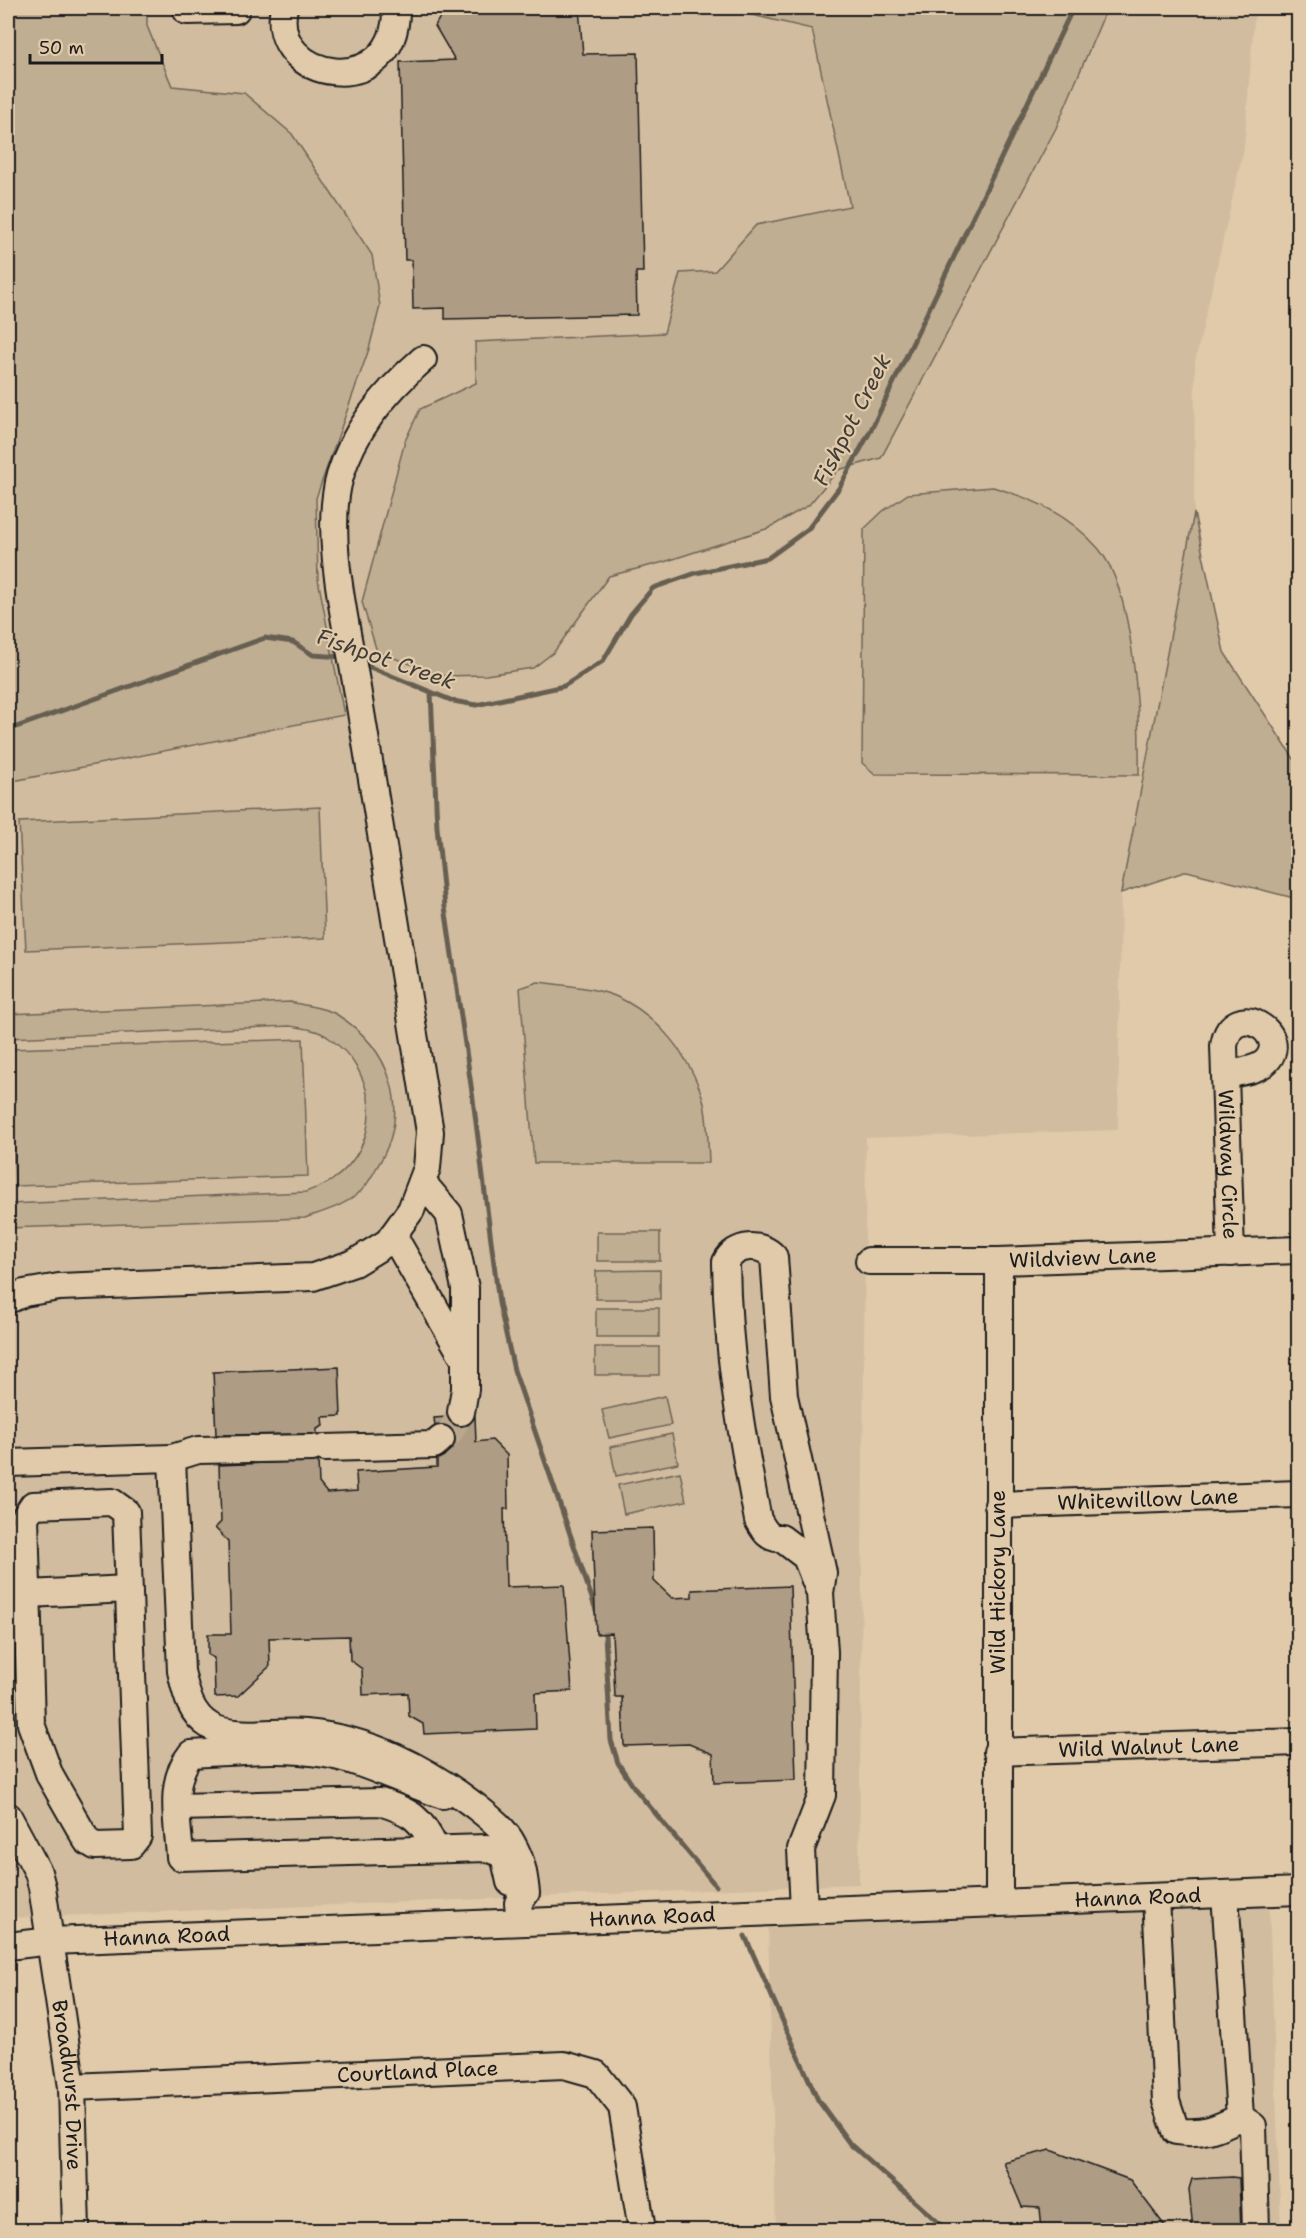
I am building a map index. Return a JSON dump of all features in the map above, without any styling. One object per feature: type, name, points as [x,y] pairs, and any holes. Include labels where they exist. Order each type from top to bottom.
[{"type":"street","points":[[187,8],[187,11],[236,8]]},
{"type":"street","points":[[284,8],[286,33],[295,50],[309,64],[326,72],[346,73],[364,68],[380,57],[391,42],[397,24],[396,8]]},
{"type":"street","points":[[8,1300],[24,1293],[59,1287],[313,1276],[354,1263],[388,1242],[411,1210],[427,1168],[430,1132],[342,598],[334,520],[340,476],[358,434],[390,387],[423,359]]},
{"type":"street","name":"Wildway Circle","points":[[1226,1075],[1231,1253]]},
{"type":"street","points":[[422,1182],[449,1214],[465,1288],[465,1389],[461,1412]]},
{"type":"street","points":[[393,1235],[465,1360]]},
{"type":"street","points":[[804,1910],[801,1850],[822,1795],[824,1652],[820,1593],[823,1573],[784,1396],[774,1257],[769,1251],[749,1247],[730,1254],[726,1262],[727,1319],[735,1404],[758,1520],[765,1533],[774,1539],[812,1525]]},
{"type":"street","name":"Wildview Lane","points":[[869,1261],[999,1261],[1299,1250]]},
{"type":"street","name":"Wild Hickory Lane","points":[[999,1261],[999,1902]]},
{"type":"street","points":[[8,1463],[172,1458],[198,1450],[434,1444],[441,1439]]},
{"type":"street","points":[[172,1458],[181,1671],[187,1698],[196,1714],[210,1726],[226,1732],[304,1733],[341,1738],[388,1752],[434,1776],[494,1821],[513,1842],[524,1868],[526,1893],[519,1912]]},
{"type":"street","name":"Whitewillow Lane","points":[[998,1505],[1299,1494]]},
{"type":"street","points":[[112,1502],[126,1512],[128,1589],[138,1836],[131,1845],[95,1846],[87,1841],[50,1776],[31,1724],[17,1594],[25,1517],[33,1505],[112,1502]]},
{"type":"street","points":[[781,1538],[806,1557],[820,1593]]},
{"type":"street","points":[[17,1594],[128,1589]]},
{"type":"street","name":"Wild Walnut Lane","points":[[998,1752],[1299,1742]]},
{"type":"street","points":[[469,1801],[442,1795],[363,1764],[325,1754],[277,1750],[191,1754],[183,1764],[176,1785],[180,1857],[487,1848],[504,1856],[509,1872],[511,1894],[519,1912]]},
{"type":"street","points":[[177,1807],[380,1802],[406,1810],[425,1826],[442,1848]]},
{"type":"street","name":"Broadhurst Drive","points":[[8,1816],[38,1872],[51,1941],[72,2087],[76,2230]]},
{"type":"street","name":"Hanna Road","points":[[8,1946],[51,1941],[519,1912],[804,1910],[1299,1891]]},
{"type":"street","points":[[1225,1894],[1240,2108],[1253,2126],[1256,2230]]},
{"type":"street","points":[[1156,1897],[1166,2101],[1176,2130],[1190,2133],[1212,2132],[1240,2108]]},
{"type":"street","name":"Courtland Place","points":[[72,2087],[564,2065],[596,2074],[622,2106],[642,2230]]},
{"type":"shaded area","points":[[8,8],[1255,8],[1244,148],[1195,362],[1194,513],[1121,893],[1118,1130],[866,1138],[859,1884],[8,1918]]},
{"type":"shaded area","points":[[8,8],[147,8],[147,26],[172,86],[244,93],[292,134],[372,255],[380,306],[369,349],[316,498],[318,579],[344,715],[8,782]]},
{"type":"shaded area","points":[[741,8],[1107,8],[1056,128],[881,458],[838,470],[809,505],[769,528],[664,562],[609,576],[554,652],[533,668],[486,675],[444,676],[377,652],[362,602],[405,441],[420,409],[476,383],[475,342],[664,333],[680,273],[715,271],[756,225],[850,206],[812,29],[748,14]]},
{"type":"shaded area","points":[[993,487],[1037,503],[1063,517],[1087,536],[1098,548],[1110,568],[1120,593],[1133,656],[1139,775],[875,774],[862,763],[864,529],[883,511],[908,494]]},
{"type":"shaded area","points":[[1194,513],[1224,652],[1298,765],[1298,899],[1187,871],[1121,893]]},
{"type":"shaded area","points":[[320,807],[325,938],[26,950],[19,822]]},
{"type":"shaded area","points":[[538,982],[587,988],[615,996],[645,1014],[658,1025],[681,1052],[703,1099],[708,1131],[709,1163],[534,1163],[520,988]]},
{"type":"shaded area","points":[[291,1002],[336,1014],[355,1028],[371,1044],[383,1062],[391,1082],[394,1124],[388,1145],[368,1182],[350,1200],[305,1218],[8,1228],[8,1204],[306,1192],[328,1183],[348,1166],[360,1148],[367,1129],[369,1109],[366,1089],[358,1070],[346,1053],[325,1035],[311,1030],[290,1026],[8,1038],[8,1014]]},
{"type":"shaded area","points":[[303,1039],[308,1176],[15,1186],[10,1049]]},
{"type":"shaded area","points":[[597,1232],[660,1232],[660,1261],[597,1261]]},
{"type":"shaded area","points":[[660,1270],[660,1299],[596,1299],[596,1271]]},
{"type":"shaded area","points":[[596,1308],[659,1308],[659,1337],[596,1337]]},
{"type":"shaded area","points":[[595,1347],[659,1347],[659,1375],[595,1375]]},
{"type":"shaded area","points":[[665,1396],[671,1425],[609,1438],[602,1410]]},
{"type":"shaded area","points":[[672,1434],[678,1463],[616,1476],[610,1447]]},
{"type":"shaded area","points":[[680,1472],[686,1501],[624,1514],[618,1485]]},
{"type":"shaded area","points":[[1269,1904],[1281,2230],[776,2230],[768,1928]]},
{"type":"building","points":[[445,8],[579,8],[583,54],[638,53],[643,272],[636,272],[637,315],[445,319],[445,308],[413,309],[412,260],[405,260],[400,62],[455,60],[435,26]]},
{"type":"building","points":[[339,1367],[341,1416],[322,1417],[323,1426],[317,1429],[317,1434],[216,1435],[213,1372]]},
{"type":"building","points":[[447,1417],[452,1424],[459,1427],[467,1426],[475,1417],[476,1442],[492,1440],[507,1455],[508,1509],[504,1509],[506,1587],[564,1585],[572,1691],[535,1693],[536,1729],[424,1734],[423,1724],[409,1716],[408,1693],[363,1695],[362,1669],[350,1660],[349,1636],[269,1638],[270,1666],[238,1696],[215,1697],[214,1658],[208,1655],[208,1634],[231,1634],[228,1541],[215,1528],[221,1522],[219,1465],[318,1461],[319,1483],[327,1493],[357,1491],[356,1472],[437,1467],[437,1459],[444,1456],[455,1443],[452,1429],[445,1425],[435,1426],[434,1418]]},
{"type":"building","points":[[653,1528],[654,1581],[672,1598],[692,1597],[692,1590],[790,1586],[796,1780],[714,1783],[713,1754],[689,1744],[624,1746],[622,1697],[615,1697],[612,1633],[596,1634],[592,1530]]},
{"type":"building","points":[[1050,2150],[1130,2180],[1168,2230],[1042,2230],[1040,2208],[1022,2207],[1003,2162]]},
{"type":"building","points":[[1239,2178],[1241,2230],[1193,2230],[1189,2189],[1192,2179]]},
{"type":"waterway","name":"Fishpot Creek","points":[[360,663],[453,701],[476,705],[564,686],[603,661],[631,614],[653,588],[696,573],[768,558],[808,529],[839,488],[871,430],[1073,8]]},
{"type":"waterway","name":"Fishpot Creek","points":[[8,730],[265,638],[293,642],[313,655],[343,657]]},
{"type":"waterway","points":[[431,692],[437,827],[445,907],[473,1099],[499,1303],[514,1370],[597,1613]]},
{"type":"waterway","points":[[602,1627],[605,1635],[611,1740],[618,1763],[635,1789],[716,1886]]},
{"type":"waterway","points":[[745,1936],[818,2100],[850,2144],[947,2230]]},
{"type":"tunnel","points":[[441,1439],[449,1434],[461,1412]]}]
